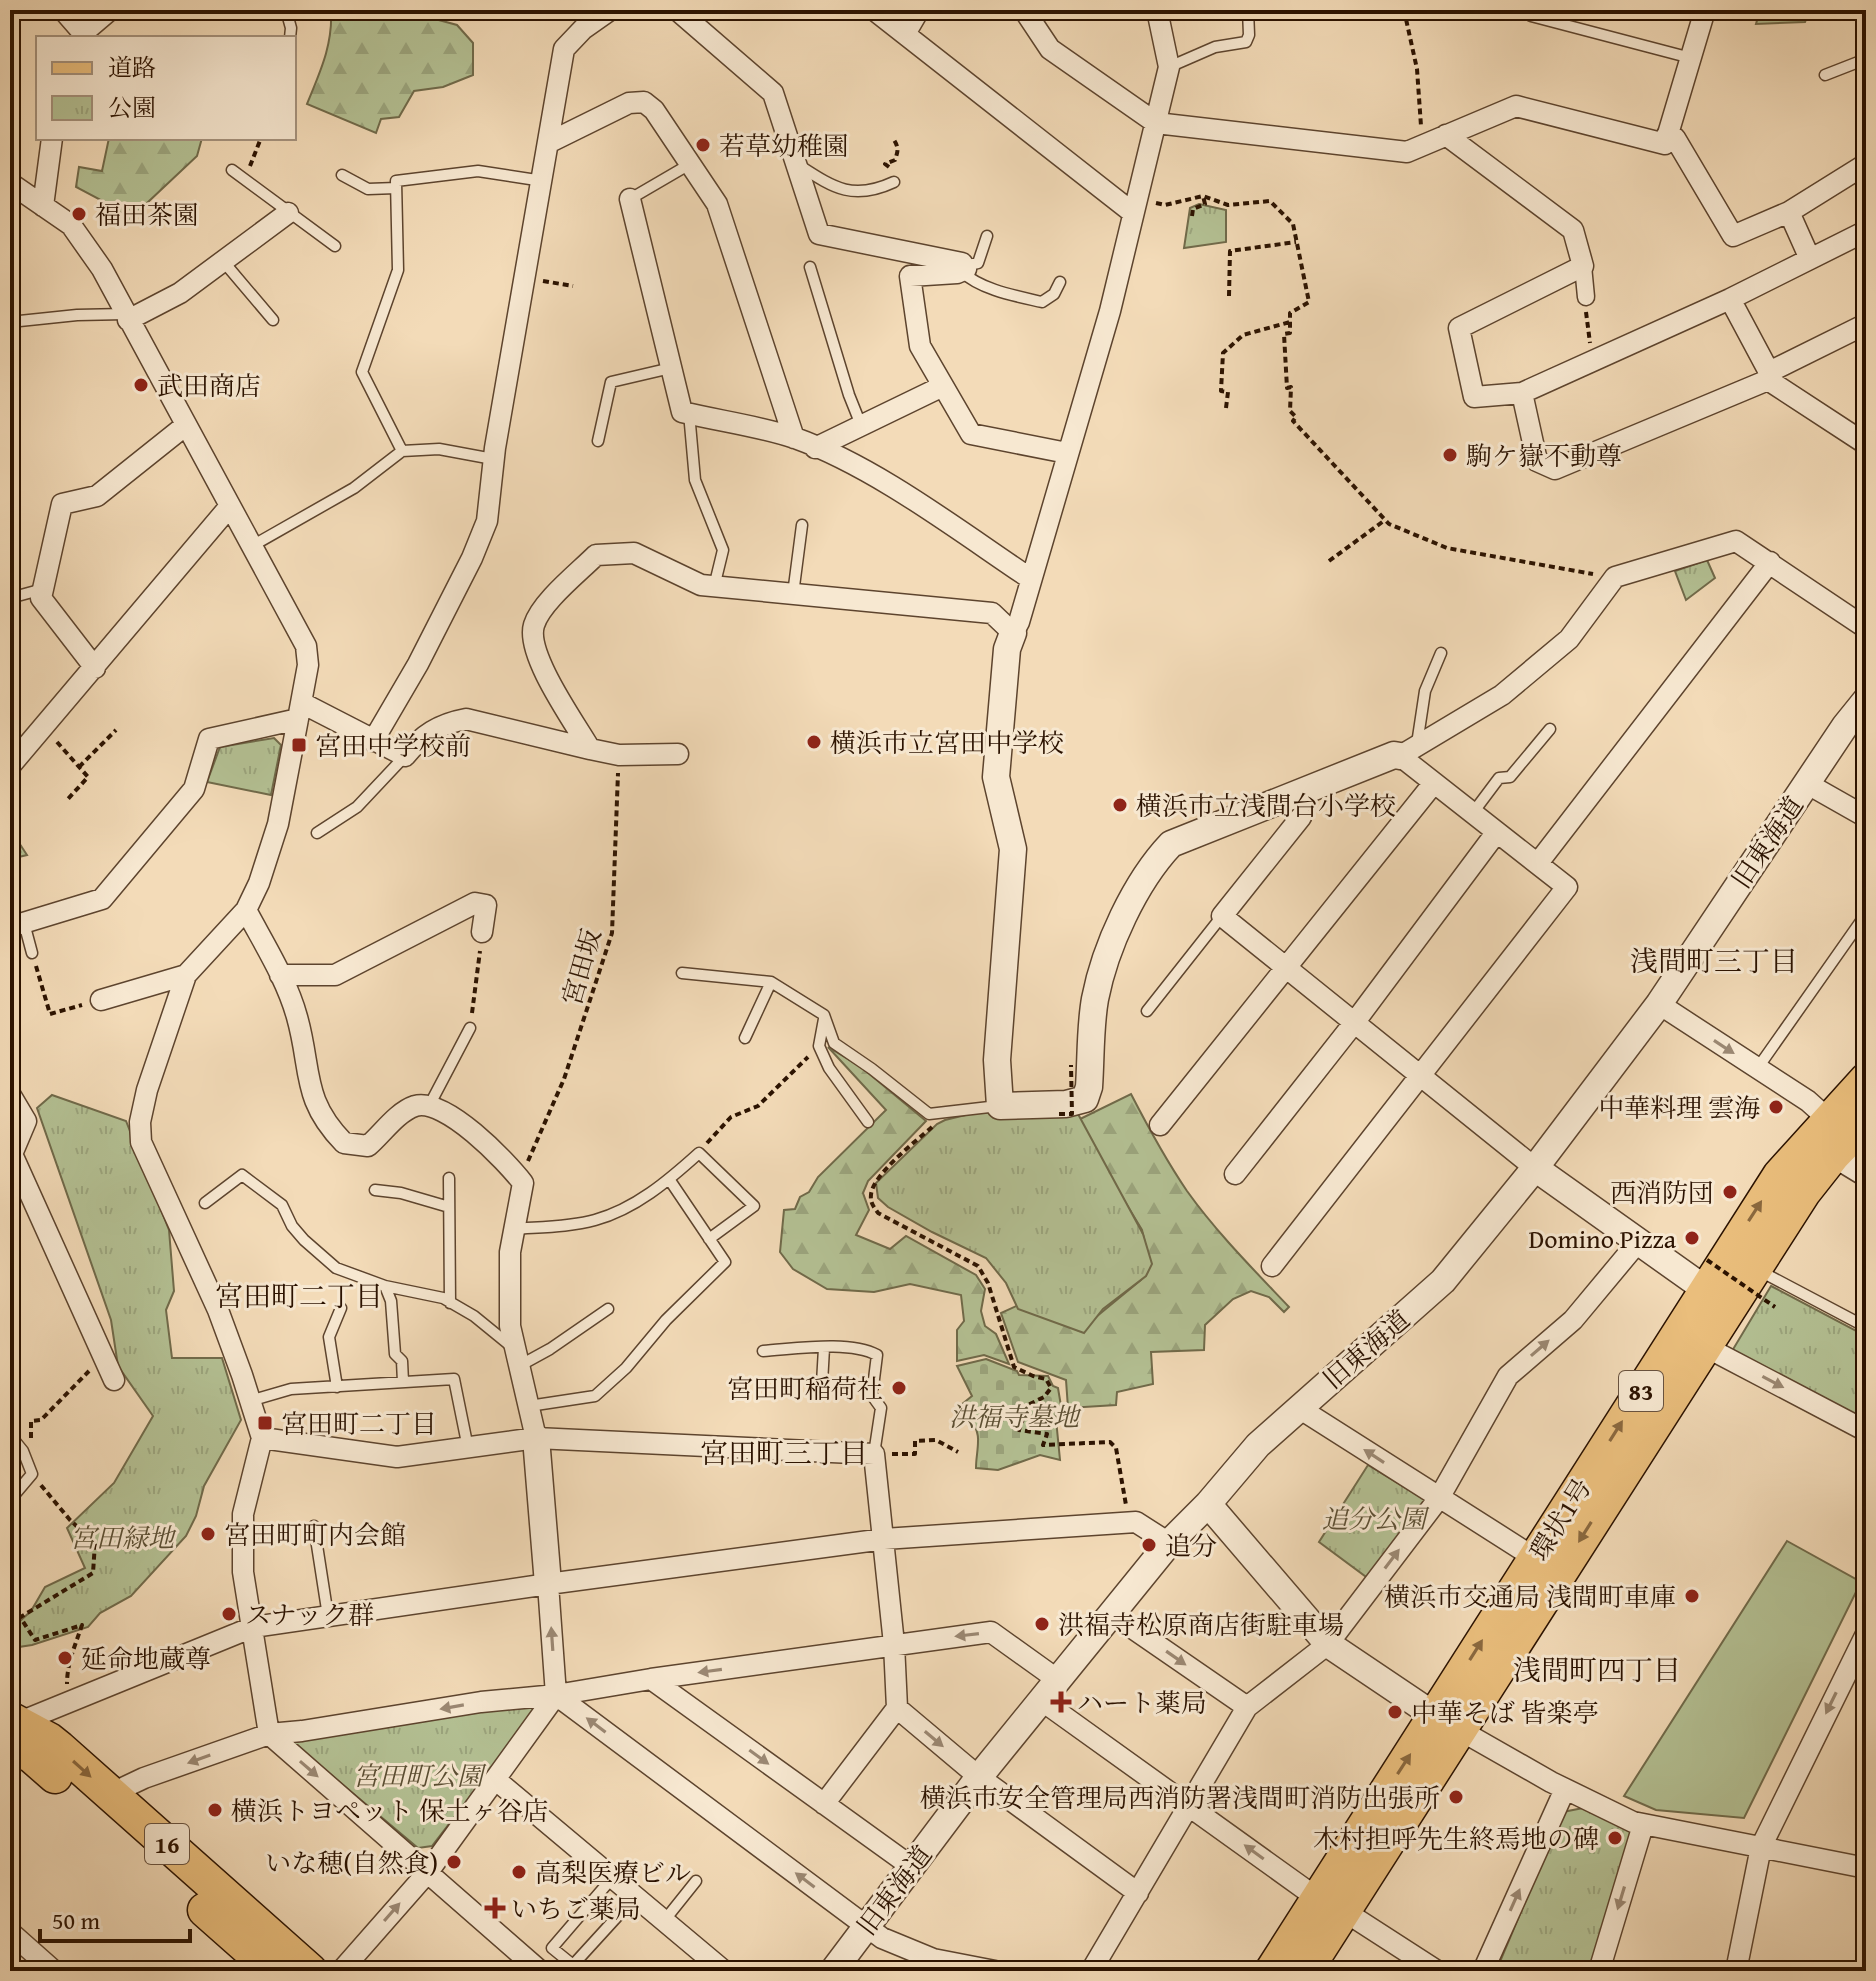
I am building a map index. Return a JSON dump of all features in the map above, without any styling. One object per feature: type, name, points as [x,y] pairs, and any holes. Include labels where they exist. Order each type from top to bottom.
[{"type":"highway","name":"16","points":[[12,1730],[49,1740],[310,1971]]},
{"type":"highway","name":"16","points":[[12,1730],[31,1755],[274,1971]]},
{"type":"main road","name":"環状1号","points":[[1447,1723],[1535,1558],[1706,1275],[1779,1175],[1824,1137],[1866,1079]]},
{"type":"main road","name":"環状1号","points":[[1824,1137],[1866,1122]]},
{"type":"main road","name":"環状1号","points":[[1271,1971],[1331,1904],[1447,1723],[1704,1346],[1804,1193],[1824,1137]]},
{"type":"main road","name":"環状1号","points":[[1306,1971],[1331,1904]]},
{"type":"street","points":[[63,10],[82,35],[110,10]]},
{"type":"street","points":[[373,741],[418,664],[472,558],[487,521],[493,459],[564,49],[583,29],[610,10]]},
{"type":"street","points":[[677,10],[773,93],[796,163],[816,240],[962,263],[962,269],[910,276],[920,346],[971,434],[1067,453]]},
{"type":"street","points":[[874,10],[1133,213]]},
{"type":"street","points":[[905,34],[919,10]]},
{"type":"street","points":[[1024,10],[1050,49],[1156,123],[1398,147],[1407,152],[1516,106],[1665,144],[1705,10]]},
{"type":"street","points":[[1157,10],[1169,67],[1156,123],[1110,311],[1019,622],[1007,649],[996,777],[1013,849],[997,1060],[1000,1106],[1066,1104],[1085,1099],[1089,1087],[1095,1001],[1112,941],[1154,861],[1171,844],[1408,751],[1502,695],[1569,639],[1615,577],[1736,541],[1866,628]]},
{"type":"street","points":[[550,142],[629,103],[644,102],[654,110],[717,204],[794,438]]},
{"type":"street","points":[[1446,135],[1573,230],[1583,266],[1586,297]]},
{"type":"street","points":[[1667,135],[1675,138],[1733,236],[1789,212],[1866,164]]},
{"type":"street","points":[[43,206],[52,140]]},
{"type":"street","points":[[10,183],[71,225],[102,269],[306,646],[308,665],[278,824],[259,883],[246,910],[186,975],[147,1090],[140,1122],[141,1142],[183,1219],[262,1438],[243,1514],[243,1572],[269,1734],[540,1971]]},
{"type":"street","points":[[630,199],[682,412],[794,438],[815,448],[881,480],[1031,579]]},
{"type":"street","points":[[1789,212],[1810,259]]},
{"type":"street","points":[[126,317],[180,293],[288,213]]},
{"type":"street","points":[[1583,266],[1459,328],[1474,397],[1522,393],[1730,299],[1866,231]]},
{"type":"street","points":[[1730,299],[1769,376],[1866,444]]},
{"type":"street","points":[[1522,393],[1537,461],[1555,469],[1769,376],[1866,324]]},
{"type":"street","points":[[815,448],[943,386]]},
{"type":"street","points":[[95,668],[41,598],[62,504],[97,496],[186,425]]},
{"type":"street","points":[[10,766],[230,506]]},
{"type":"street","points":[[590,749],[543,668],[532,642],[533,626],[542,609],[596,555],[634,553],[681,577],[714,587],[992,613],[1013,633]]},
{"type":"street","points":[[1538,863],[1770,562]]},
{"type":"street","name":"旧東海道","points":[[833,1971],[979,1777],[1169,1543],[1208,1504],[1258,1445],[1443,1281],[1535,1168],[1659,1004],[1806,783],[1866,700]]},
{"type":"street","points":[[17,925],[102,899],[194,789],[209,739],[300,711],[405,756],[430,731],[449,722],[466,719],[619,755],[678,754]]},
{"type":"street","points":[[1272,1266],[1567,887],[1433,784],[1408,751]]},
{"type":"street","points":[[1806,783],[1866,817]]},
{"type":"street","points":[[1160,1125],[1433,784]]},
{"type":"street","points":[[1301,817],[1222,916],[1535,1168],[1638,1242],[1706,1275]]},
{"type":"street","points":[[1235,1174],[1354,1023],[1496,833]]},
{"type":"street","points":[[280,975],[335,975],[475,903],[486,905],[482,932]]},
{"type":"street","points":[[246,910],[280,975],[297,1017],[310,1092],[327,1122],[344,1143],[368,1146],[403,1112],[416,1105],[429,1106],[443,1111],[496,1152],[523,1183],[510,1252],[510,1326],[536,1438],[556,1695],[428,1872],[341,1971]]},
{"type":"street","points":[[101,1000],[186,975]]},
{"type":"street","points":[[1659,1004],[1808,1101],[1824,1137],[1866,1173]]},
{"type":"street","points":[[10,1094],[26,1121],[11,1157],[114,1380]]},
{"type":"street","points":[[1091,1971],[1247,1707],[1328,1644],[1439,1498],[1508,1376],[1573,1320],[1638,1242]]},
{"type":"street","points":[[1704,1346],[1866,1431]]},
{"type":"street","points":[[1299,1408],[1535,1558]]},
{"type":"street","points":[[262,1438],[397,1457],[536,1438],[874,1454],[894,1644],[897,1708],[824,1804]]},
{"type":"street","points":[[1208,1504],[1328,1644],[1447,1723],[1565,1789],[1643,1825],[1866,1868]]},
{"type":"street","points":[[12,1730],[67,1703],[253,1627],[884,1539],[1136,1522],[1169,1543]]},
{"type":"street","points":[[1112,1614],[1247,1707]]},
{"type":"street","points":[[114,1797],[125,1787],[144,1778],[269,1734],[991,1632],[1050,1690],[1189,1805],[1331,1904],[1437,1971]]},
{"type":"street","points":[[1739,1970],[1761,1847],[1866,1634]]},
{"type":"street","points":[[651,1679],[912,1867]]},
{"type":"street","points":[[556,1695],[882,1938],[933,1959],[995,1971]]},
{"type":"street","points":[[897,1708],[979,1777],[1138,1893]]},
{"type":"street","points":[[496,1780],[724,1971]]},
{"type":"street","points":[[1483,1971],[1565,1789]]},
{"type":"street","points":[[1599,1971],[1643,1825]]},
{"type":"street","points":[[14,1944],[50,1970]]},
{"type":"lane","points":[[286,10],[290,36]]},
{"type":"lane","points":[[1169,67],[1215,47],[1246,42],[1249,35],[1248,10]]},
{"type":"lane","points":[[1531,16],[1691,58]]},
{"type":"lane","points":[[1825,75],[1866,59]]},
{"type":"lane","points":[[796,163],[838,189],[855,191],[894,182]]},
{"type":"lane","points":[[630,199],[690,164]]},
{"type":"lane","points":[[232,170],[335,246]]},
{"type":"lane","points":[[402,451],[362,372],[398,270],[396,181],[478,171],[543,181]]},
{"type":"lane","points":[[342,175],[368,189],[396,188]]},
{"type":"lane","points":[[987,236],[978,263],[962,269],[970,280],[1042,302],[1054,294],[1060,282]]},
{"type":"lane","points":[[223,261],[273,320]]},
{"type":"lane","points":[[810,267],[861,425]]},
{"type":"lane","points":[[10,322],[77,315],[126,317]]},
{"type":"lane","points":[[598,441],[611,382],[671,368]]},
{"type":"lane","points":[[689,413],[695,480],[723,550],[714,587]]},
{"type":"lane","points":[[252,546],[354,488],[402,451],[439,449],[493,459]]},
{"type":"lane","points":[[793,594],[802,525]]},
{"type":"lane","points":[[10,598],[43,589]]},
{"type":"lane","points":[[1408,751],[1425,691],[1441,653]]},
{"type":"lane","points":[[1472,814],[1499,778],[1510,777],[1550,729]]},
{"type":"lane","points":[[317,833],[357,807],[405,756]]},
{"type":"lane","points":[[1757,1069],[1866,914]]},
{"type":"lane","points":[[1147,1011],[1222,916]]},
{"type":"lane","points":[[17,925],[32,953]]},
{"type":"lane","points":[[682,973],[771,982],[824,1015],[834,1043],[929,1114],[1000,1106]]},
{"type":"lane","points":[[745,1038],[771,982]]},
{"type":"lane","points":[[824,1015],[819,1046],[829,1068],[868,1122]]},
{"type":"lane","points":[[429,1106],[470,1028]]},
{"type":"lane","points":[[514,1229],[594,1220],[637,1202],[699,1153],[754,1206],[709,1239]]},
{"type":"lane","points":[[205,1203],[242,1175],[282,1205],[292,1226],[336,1268],[385,1286],[443,1298],[474,1316],[517,1357],[550,1349],[608,1309]]},
{"type":"lane","points":[[449,1178],[450,1303]]},
{"type":"lane","points":[[529,1406],[595,1396],[626,1368],[666,1320],[725,1262],[669,1179]]},
{"type":"lane","points":[[375,1190],[401,1193],[449,1207]]},
{"type":"lane","points":[[1755,1268],[1866,1327]]},
{"type":"lane","points":[[385,1286],[391,1301],[395,1354],[402,1361],[403,1382]]},
{"type":"lane","points":[[337,1387],[329,1337],[341,1308]]},
{"type":"lane","points":[[763,1351],[824,1348],[866,1350],[877,1355],[873,1387],[822,1383],[824,1348]]},
{"type":"lane","points":[[250,1401],[291,1389],[454,1379],[468,1448]]},
{"type":"lane","points":[[866,1387],[881,1408],[874,1454]]},
{"type":"lane","points":[[10,1435],[23,1451],[32,1474],[10,1500]]},
{"type":"lane","points":[[314,1526],[328,1616]]},
{"type":"lane","points":[[613,1877],[552,1948],[573,1965],[625,1908]]},
{"type":"lane","points":[[664,1921],[696,1881]]},
{"type":"path","points":[[1341,10],[1346,19]]},
{"type":"path","points":[[1398,147],[1421,135],[1417,69],[1404,10]]},
{"type":"path","points":[[245,180],[260,140]]},
{"type":"path","points":[[894,140],[898,146],[895,160],[885,164],[894,169],[894,182]]},
{"type":"path","points":[[1192,216],[1193,209],[1205,204],[1203,196]]},
{"type":"path","points":[[1165,205],[1203,196],[1228,205],[1270,201],[1293,224],[1309,302],[1290,313],[1290,333],[1284,334],[1287,388],[1291,387],[1290,411],[1296,417],[1293,421],[1385,520],[1447,548],[1615,577]]},
{"type":"path","points":[[1229,296],[1230,251],[1296,242]]},
{"type":"path","points":[[525,278],[573,286]]},
{"type":"path","points":[[1586,297],[1592,359]]},
{"type":"path","points":[[1226,408],[1228,392],[1221,391],[1223,353],[1243,335],[1290,322]]},
{"type":"path","points":[[1329,561],[1385,520]]},
{"type":"path","points":[[79,767],[116,730]]},
{"type":"path","points":[[50,735],[88,777],[67,800]]},
{"type":"path","name":"宮田坂","points":[[523,1172],[564,1079],[612,933],[618,761]]},
{"type":"path","points":[[470,1028],[482,932]]},
{"type":"path","points":[[32,953],[50,1014],[101,1000]]},
{"type":"path","points":[[699,1153],[731,1117],[758,1106],[808,1057]]},
{"type":"path","points":[[1059,1114],[1072,1114],[1071,1065]]},
{"type":"path","points":[[973,1108],[938,1122],[911,1144],[876,1181],[870,1193],[871,1203],[878,1213],[978,1266],[988,1283],[1014,1367],[1046,1379],[1051,1388],[1044,1397],[1028,1405],[1019,1430],[1047,1434],[1043,1445],[1110,1442],[1116,1448],[1129,1523]]},
{"type":"path","points":[[1706,1275],[1775,1307]]},
{"type":"path","points":[[10,1627],[19,1618],[93,1573],[95,1543],[70,1520],[32,1474],[31,1421],[41,1420],[104,1355]]},
{"type":"path","points":[[874,1454],[915,1454],[915,1441],[936,1440],[958,1452]]},
{"type":"path","points":[[19,1618],[35,1640],[82,1625],[74,1656],[67,1665],[67,1703]]},
{"type":"green space","points":[[331,10],[402,10],[457,25],[473,43],[473,75],[443,87],[414,91],[399,117],[381,119],[376,133],[307,104],[328,47]]},
{"type":"green space","points":[[1760,10],[1810,10],[1805,22],[1756,24]]},
{"type":"green space","points":[[109,140],[201,140],[197,156],[131,222],[116,208],[76,187],[79,167],[102,171]]},
{"type":"green space","points":[[1199,204],[1226,210],[1226,242],[1184,248],[1190,208]]},
{"type":"green space","points":[[1707,560],[1715,578],[1686,600],[1675,571]]},
{"type":"green space","points":[[274,738],[281,745],[271,795],[207,782],[220,747]]},
{"type":"green space","points":[[10,829],[27,855],[10,859]]},
{"type":"green space","points":[[828,1047],[861,1067],[926,1121],[868,1181],[863,1193],[869,1210],[856,1235],[890,1249],[906,1236],[976,1275],[985,1289],[981,1311],[985,1326],[996,1334],[1009,1364],[984,1355],[957,1361],[957,1330],[964,1321],[961,1295],[910,1284],[874,1292],[827,1289],[793,1269],[780,1252],[784,1210],[795,1209],[800,1197],[809,1192],[818,1177],[886,1110]]},
{"type":"green space","points":[[1131,1094],[1187,1191],[1223,1236],[1289,1307],[1284,1312],[1269,1297],[1251,1291],[1233,1299],[1205,1325],[1204,1350],[1151,1352],[1153,1384],[1117,1392],[1116,1405],[1068,1408],[1066,1380],[1018,1362],[1001,1313],[1034,1298],[1079,1331],[1141,1280],[1149,1261],[1142,1230],[1076,1121]]},
{"type":"green space","name":"宮田緑地","points":[[52,1095],[126,1121],[169,1230],[174,1291],[166,1310],[172,1358],[222,1358],[241,1420],[204,1486],[196,1516],[186,1536],[131,1596],[100,1613],[88,1627],[32,1645],[12,1648],[10,1630],[31,1611],[45,1587],[85,1568],[67,1528],[114,1483],[153,1416],[118,1366],[111,1320],[37,1108]]},
{"type":"green space","points":[[1038,1108],[1078,1114],[1143,1234],[1152,1264],[1146,1276],[1103,1309],[1084,1333],[1018,1309],[1006,1283],[986,1258],[932,1232],[878,1198],[876,1183],[937,1124],[978,1112]]},
{"type":"green space","points":[[1771,1286],[1866,1336],[1866,1421],[1732,1351]]},
{"type":"green space","name":"洪福寺墓地","points":[[986,1359],[1017,1371],[1019,1375],[1048,1376],[1053,1386],[1058,1388],[1061,1406],[1055,1409],[1060,1460],[1040,1455],[998,1470],[976,1468],[977,1431],[961,1405],[972,1396],[957,1366]]},
{"type":"green space","name":"追分公園","points":[[1368,1465],[1427,1501],[1369,1579],[1319,1542]]},
{"type":"green space","points":[[1787,1541],[1861,1582],[1744,1818],[1656,1810],[1624,1796]]},
{"type":"green space","name":"宮田町公園","points":[[543,1702],[432,1846],[418,1848],[293,1743],[299,1735]]},
{"type":"green space","points":[[1583,1808],[1635,1832],[1593,1971],[1496,1971],[1563,1812]]},
{"type":"place","name":"若草幼稚園","points":[[703,145]]},
{"type":"place","name":"福田茶園","points":[[79,214]]},
{"type":"place","name":"武田商店","points":[[141,385]]},
{"type":"place","name":"駒ケ嶽不動尊","points":[[1450,455]]},
{"type":"place","name":"横浜市立宮田中学校","points":[[814,742]]},
{"type":"place","name":"宮田中学校前","points":[[299,745]]},
{"type":"place","name":"横浜市立浅間台小学校","points":[[1120,805]]},
{"type":"place","name":"中華料理 雲海","points":[[1776,1107]]},
{"type":"place","name":"西消防団","points":[[1730,1192]]},
{"type":"place","name":"Domino Pizza","points":[[1692,1238]]},
{"type":"place","name":"宮田町稲荷社","points":[[899,1388]]},
{"type":"place","name":"宮田町二丁目","points":[[265,1423]]},
{"type":"place","name":"宮田町町内会館","points":[[208,1534]]},
{"type":"place","name":"追分","points":[[1149,1545]]},
{"type":"place","name":"横浜市交通局 浅間町車庫","points":[[1692,1596]]},
{"type":"place","name":"スナック群","points":[[229,1614]]},
{"type":"place","name":"洪福寺松原商店街駐車場","points":[[1042,1624]]},
{"type":"place","name":"延命地蔵尊","points":[[65,1658]]},
{"type":"place","name":"ハート薬局","points":[[1061,1702]]},
{"type":"place","name":"中華そば 皆楽亭","points":[[1395,1712]]},
{"type":"place","name":"横浜市安全管理局西消防署浅間町消防出張所","points":[[1456,1797]]},
{"type":"place","name":"横浜トヨペット 保土ヶ谷店","points":[[215,1810]]},
{"type":"place","name":"木村担呼先生終焉地の碑","points":[[1615,1838]]},
{"type":"place","name":"いな穂(自然食)","points":[[454,1862]]},
{"type":"place","name":"高梨医療ビル","points":[[519,1872]]},
{"type":"place","name":"いちご薬局","points":[[495,1908]]},
{"type":"district","name":"浅間町三丁目","points":[[1714,960]]},
{"type":"district","name":"宮田町二丁目","points":[[299,1295]]},
{"type":"district","name":"宮田町三丁目","points":[[784,1452]]},
{"type":"district","name":"浅間町四丁目","points":[[1597,1669]]}]
